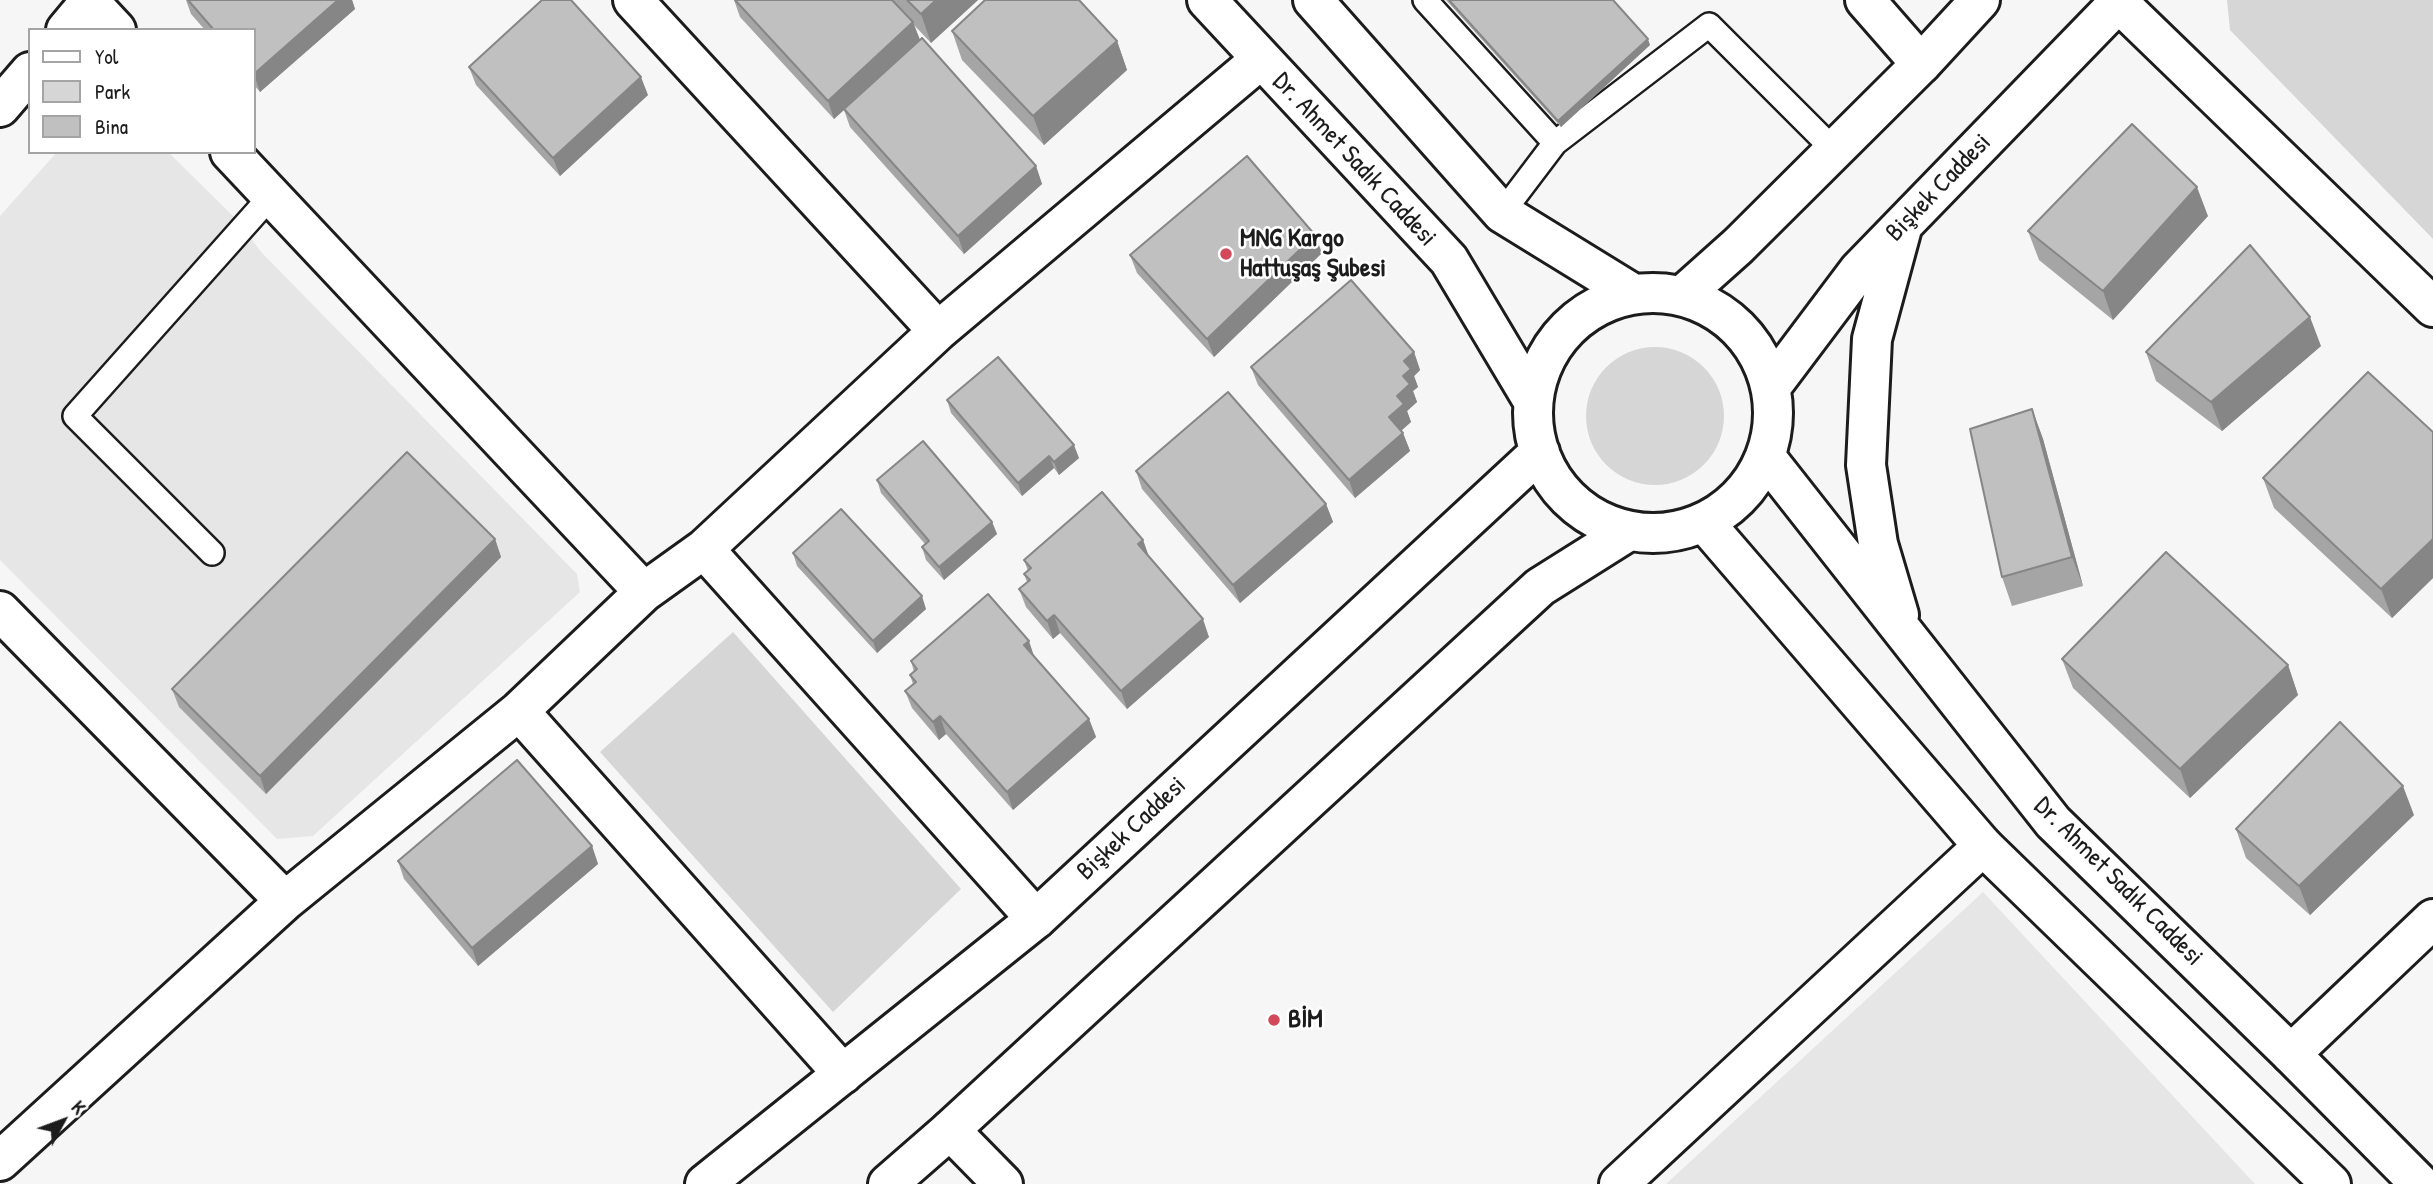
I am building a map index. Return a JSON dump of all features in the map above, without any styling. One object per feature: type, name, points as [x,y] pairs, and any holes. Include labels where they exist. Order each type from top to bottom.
[{"type":"street","points":[[633,0],[938,331]]},
{"type":"street","name":"Dr. Ahmet Sadık Caddesi","points":[[1207,0],[1448,260],[1533,401]]},
{"type":"street","points":[[1313,0],[1502,214],[1632,293]]},
{"type":"street","points":[[1865,0],[1921,64]]},
{"type":"street","points":[[1682,296],[1738,246],[1921,64],[1980,0]]},
{"type":"street","points":[[2120,1],[2433,307]]},
{"type":"street","name":"Bişkek Caddesi","points":[[1771,387],[1859,270],[2120,1]]},
{"type":"street","points":[[84,8],[113,28]]},
{"type":"street","points":[[0,1161],[285,901],[519,711],[644,592],[704,549],[938,331],[1260,60]]},
{"type":"street","points":[[0,107],[28,74]]},
{"type":"street","points":[[232,154],[644,592]]},
{"type":"street","points":[[1902,227],[1872,339],[1866,465],[1878,544],[1905,634]]},
{"type":"street","points":[[1669,292],[1704,303],[1734,323],[1760,355],[1774,394],[1773,436],[1758,475],[1731,507],[1695,527],[1654,535],[1613,527],[1576,507],[1549,475],[1534,437],[1533,401],[1546,356],[1568,326],[1597,305],[1632,293],[1669,292]]},
{"type":"street","name":"Bişkek Caddesi","points":[[705,1184],[1036,919],[1540,452]]},
{"type":"street","name":"Dr. Ahmet Sadık Caddesi","points":[[1765,456],[2053,822],[2420,1184]]},
{"type":"street","points":[[1704,522],[1983,846],[2332,1184]]},
{"type":"street","points":[[888,1184],[950,1130],[1540,586],[1629,531]]},
{"type":"street","points":[[704,549],[1036,919]]},
{"type":"street","points":[[0,611],[285,901]]},
{"type":"street","points":[[519,711],[843,1073]]},
{"type":"street","points":[[1619,1184],[1983,846]]},
{"type":"street","points":[[2291,1054],[2433,919]]},
{"type":"street","points":[[950,1130],[1003,1184]]},
{"type":"street","points":[[0,1177],[8,1184]]},
{"type":"lane","points":[[1425,0],[1555,143]]},
{"type":"lane","points":[[1502,214],[1555,143],[1709,25],[1834,150]]},
{"type":"lane","points":[[212,552],[75,415],[271,196]]},
{"type":"shaded area","points":[[55,154],[170,154],[237,220],[261,252],[577,574],[580,592],[313,836],[277,839],[0,560],[0,216]]},
{"type":"shaded area","points":[[1983,892],[2255,1184],[1666,1184]]},
{"type":"green space","points":[[2227,0],[2433,0],[2433,239],[2230,30]]},
{"type":"green space","points":[[1655,347],[1681,353],[1704,367],[1718,390],[1724,416],[1718,442],[1704,465],[1681,479],[1655,485],[1629,479],[1606,465],[1592,442],[1586,416],[1592,390],[1606,367],[1629,353]]},
{"type":"green space","points":[[733,632],[961,889],[833,1012],[600,752]]},
{"type":"building","points":[[188,0],[338,0],[256,72],[256,28],[212,28]]},
{"type":"building","points":[[542,0],[571,0],[641,77],[553,158],[469,67]]},
{"type":"building","points":[[735,0],[892,0],[913,22],[828,101]]},
{"type":"building","points":[[907,0],[936,0],[921,14]]},
{"type":"building","points":[[985,0],[1079,0],[1117,41],[1033,116],[952,31]]},
{"type":"building","points":[[1449,0],[1613,0],[1648,39],[1558,121]]},
{"type":"building","points":[[922,38],[1036,166],[958,236],[844,109]]},
{"type":"building","points":[[2132,124],[2197,187],[2103,291],[2028,231]]},
{"type":"building","points":[[1247,156],[1315,235],[1207,339],[1130,255]]},
{"type":"building","points":[[2250,245],[2310,317],[2211,402],[2146,352]]},
{"type":"building","points":[[1351,280],[1414,352],[1404,361],[1411,369],[1403,376],[1410,384],[1397,396],[1404,404],[1389,417],[1403,433],[1349,480],[1251,367]]},
{"type":"building","points":[[998,357],[1074,445],[1054,462],[1049,456],[1018,483],[947,400]]},
{"type":"building","points":[[2368,372],[2433,432],[2433,539],[2381,589],[2263,478]]},
{"type":"building","points":[[1228,392],[1326,504],[1233,585],[1136,471]]},
{"type":"building","points":[[2032,409],[2072,557],[2002,577],[1970,429]]},
{"type":"building","points":[[923,441],[992,522],[939,567],[922,547],[929,541],[877,480]]},
{"type":"building","points":[[407,452],[495,539],[260,776],[172,689]]},
{"type":"building","points":[[1102,492],[1143,540],[1138,544],[1203,619],[1121,691],[1054,615],[1047,621],[1019,589],[1030,580],[1024,574],[1031,568],[1024,560]]},
{"type":"building","points":[[841,509],[922,596],[873,641],[793,553]]},
{"type":"building","points":[[2166,552],[2288,665],[2180,769],[2062,659]]},
{"type":"building","points":[[988,594],[1029,641],[1024,645],[1089,719],[1007,792],[940,716],[933,722],[905,691],[916,682],[910,675],[917,669],[911,661]]},
{"type":"building","points":[[2340,722],[2403,786],[2299,886],[2236,829]]},
{"type":"building","points":[[517,760],[592,846],[472,948],[398,861]]},
{"type":"place","name":"MNG Kargo Hattuşaş Şubesi","points":[[1226,254]]},
{"type":"place","name":"BİM","points":[[1274,1020]]}]
